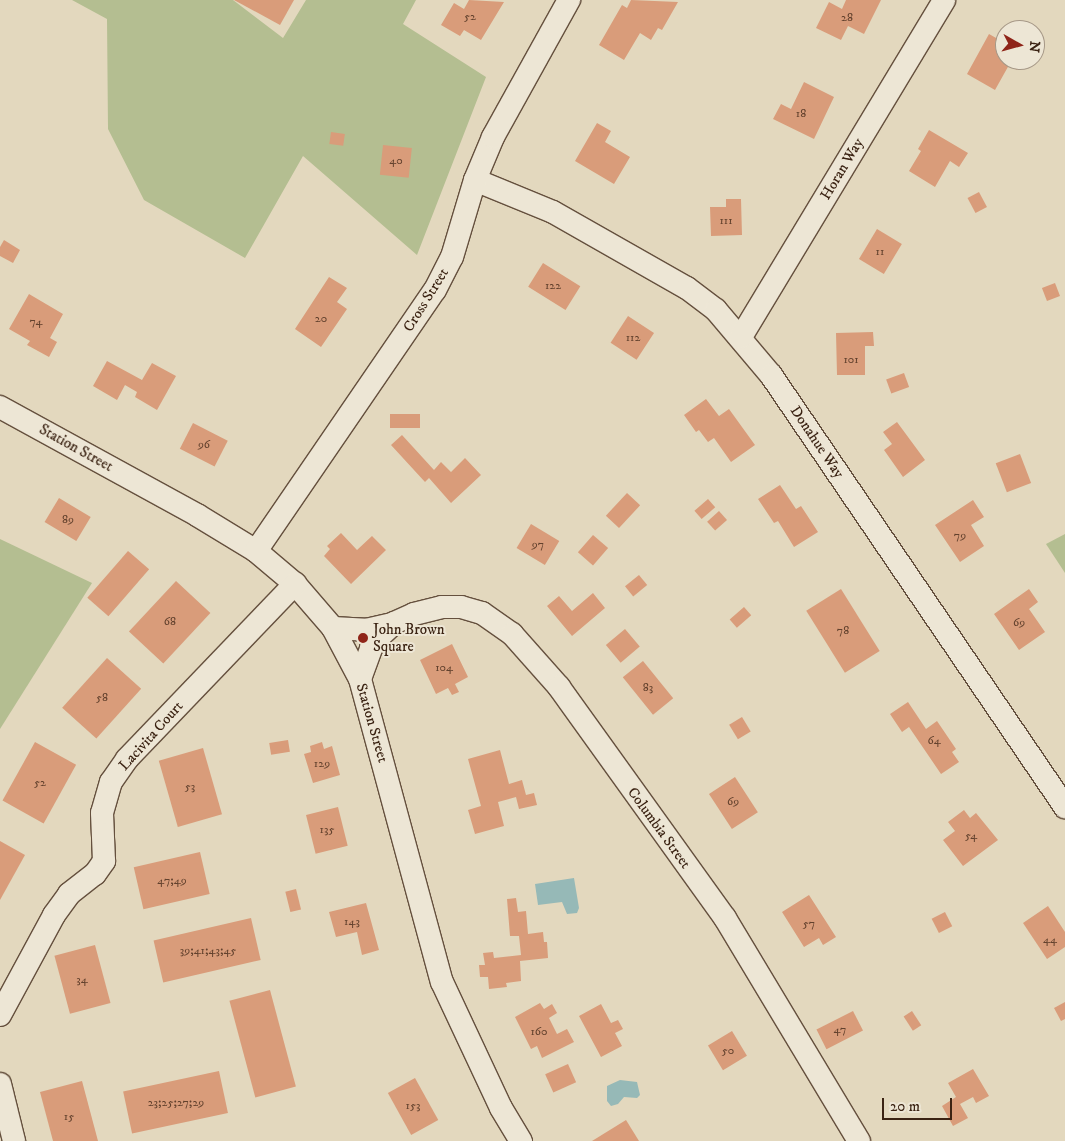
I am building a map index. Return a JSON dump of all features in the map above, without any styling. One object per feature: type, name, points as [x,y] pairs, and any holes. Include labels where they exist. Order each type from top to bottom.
[{"type":"street","name":"Cross Street","points":[[256,551],[435,290],[452,257],[475,180],[493,137],[569,0]]},
{"type":"street","name":"Horan Way","points":[[741,337],[944,0]]},
{"type":"street","name":"Donahue Way","points":[[475,180],[553,212],[687,288],[716,310],[741,337],[776,383],[1065,808]]},
{"type":"street","name":"Station Street","points":[[0,407],[197,514],[256,551],[295,584],[333,628],[360,679],[442,982],[501,1108],[521,1141]]},
{"type":"street","name":"Lacivita Court","points":[[0,1015],[54,915],[69,894],[95,874],[104,861],[102,813],[111,782],[127,759],[295,584]]},
{"type":"street","name":"Columbia Street","points":[[333,628],[366,630],[442,607],[461,607],[482,613],[512,634],[559,687],[725,918],[859,1141]]},
{"type":"street","name":"Columbia Street","points":[[360,679],[371,648],[394,623]]},
{"type":"street","points":[[0,1084],[14,1141]]},
{"type":"green space","points":[[72,0],[233,0],[283,38],[306,0],[416,0],[403,24],[486,77],[417,255],[303,156],[245,258],[144,200],[108,129],[107,19]]},
{"type":"green space","points":[[1065,534],[1065,573],[1046,544]]},
{"type":"green space","points":[[0,539],[92,583],[0,729]]},
{"type":"water","points":[[574,878],[579,908],[577,913],[567,914],[562,902],[538,905],[535,884]]},
{"type":"water","points":[[620,1080],[637,1082],[640,1095],[637,1098],[624,1097],[618,1104],[611,1106],[607,1101],[607,1086]]},
{"type":"building","points":[[234,0],[294,0],[280,25]]},
{"type":"building","points":[[469,0],[504,2],[481,40],[464,30],[460,36],[441,25],[454,3],[464,9]]},
{"type":"building","points":[[631,0],[678,2],[662,30],[658,28],[651,40],[640,33],[624,60],[599,45],[622,5],[627,8]]},
{"type":"building","points":[[846,0],[881,0],[864,34],[848,26],[841,40],[816,28],[829,2],[842,9]]},
{"type":"building","points":[[989,34],[995,37],[995,70],[1006,70],[995,90],[967,74]]},
{"type":"building","points":[[804,82],[834,97],[814,139],[773,119],[781,104],[791,109]]},
{"type":"building","points":[[597,123],[611,131],[605,142],[630,157],[614,184],[575,161]]},
{"type":"building","points":[[929,130],[968,153],[959,167],[950,161],[935,187],[909,171],[921,151],[918,149]]},
{"type":"building","points":[[331,132],[345,134],[343,146],[329,144]]},
{"type":"building","points":[[383,145],[412,148],[409,178],[380,175]]},
{"type":"building","points":[[979,192],[987,207],[976,213],[968,198]]},
{"type":"building","points":[[726,199],[741,199],[742,235],[711,236],[710,207],[726,207]]},
{"type":"building","points":[[877,229],[902,244],[884,274],[859,259]]},
{"type":"building","points":[[4,240],[20,250],[13,263],[0,256],[0,247]]},
{"type":"building","points":[[543,263],[580,286],[565,310],[528,287]]},
{"type":"building","points":[[329,277],[347,288],[337,302],[347,309],[321,347],[295,329]]},
{"type":"building","points":[[1055,283],[1060,296],[1047,301],[1042,288]]},
{"type":"building","points":[[29,294],[63,314],[50,338],[57,342],[49,357],[27,345],[30,341],[9,329]]},
{"type":"building","points":[[628,316],[654,333],[637,360],[611,343]]},
{"type":"building","points":[[873,332],[874,346],[865,346],[865,375],[837,375],[836,333]]},
{"type":"building","points":[[107,361],[142,380],[152,363],[176,376],[157,410],[135,397],[137,392],[125,385],[117,400],[93,386]]},
{"type":"building","points":[[904,373],[909,387],[891,394],[886,379]]},
{"type":"building","points":[[706,399],[719,416],[729,409],[755,445],[731,462],[714,438],[708,442],[699,430],[696,432],[684,415]]},
{"type":"building","points":[[390,414],[420,414],[420,428],[390,428]]},
{"type":"building","points":[[897,422],[925,460],[903,477],[884,450],[892,444],[883,432]]},
{"type":"building","points":[[193,423],[228,441],[215,467],[180,449]]},
{"type":"building","points":[[402,435],[434,470],[441,462],[451,472],[465,458],[481,475],[451,503],[429,478],[425,482],[391,445]]},
{"type":"building","points":[[1020,454],[1031,483],[1007,492],[996,463]]},
{"type":"building","points":[[780,485],[796,509],[801,506],[818,532],[794,547],[778,521],[774,523],[758,499]]},
{"type":"building","points":[[627,493],[640,505],[619,528],[606,516]]},
{"type":"building","points":[[59,498],[91,517],[76,541],[45,522]]},
{"type":"building","points":[[708,499],[715,507],[702,519],[694,511]]},
{"type":"building","points":[[973,500],[984,517],[971,525],[984,546],[960,562],[935,525]]},
{"type":"building","points":[[719,511],[727,520],[715,531],[707,522]]},
{"type":"building","points":[[531,524],[559,541],[545,565],[517,548]]},
{"type":"building","points":[[341,533],[357,550],[372,536],[386,550],[351,584],[324,556],[330,549],[327,546]]},
{"type":"building","points":[[593,535],[608,548],[593,565],[578,552]]},
{"type":"building","points":[[128,551],[149,569],[108,616],[87,598]]},
{"type":"building","points":[[639,575],[647,585],[633,596],[625,586]]},
{"type":"building","points":[[176,581],[210,613],[163,664],[129,631]]},
{"type":"building","points":[[841,589],[880,651],[845,673],[806,611]]},
{"type":"building","points":[[1029,589],[1038,602],[1029,609],[1045,632],[1019,650],[994,614]]},
{"type":"building","points":[[593,593],[605,608],[572,636],[547,606],[559,596],[572,611]]},
{"type":"building","points":[[744,607],[751,615],[737,628],[730,619]]},
{"type":"building","points":[[625,629],[640,647],[621,663],[606,645]]},
{"type":"building","points":[[452,644],[468,677],[455,684],[459,692],[452,695],[448,688],[436,694],[420,660]]},
{"type":"building","points":[[107,658],[141,689],[96,739],[62,708]]},
{"type":"building","points":[[643,661],[673,698],[653,715],[623,677]]},
{"type":"building","points":[[908,702],[926,729],[937,721],[956,749],[952,752],[959,762],[941,774],[909,727],[902,732],[890,714]]},
{"type":"building","points":[[742,717],[751,732],[738,739],[729,725]]},
{"type":"building","points":[[288,740],[290,752],[271,755],[269,743]]},
{"type":"building","points":[[35,742],[76,765],[44,823],[3,801]]},
{"type":"building","points":[[322,742],[324,749],[332,746],[340,775],[313,783],[304,754],[311,752],[310,746]]},
{"type":"building","points":[[203,748],[222,814],[178,827],[159,761]]},
{"type":"building","points":[[500,750],[509,784],[522,780],[526,795],[534,793],[537,805],[519,809],[516,797],[498,802],[504,826],[475,834],[468,810],[481,806],[468,759]]},
{"type":"building","points":[[735,777],[758,812],[732,829],[709,794]]},
{"type":"building","points":[[338,807],[348,846],[316,854],[306,815]]},
{"type":"building","points":[[964,810],[970,818],[976,813],[998,840],[963,866],[943,840],[955,831],[948,822]]},
{"type":"building","points":[[0,841],[25,855],[0,900]]},
{"type":"building","points":[[200,852],[210,894],[143,909],[134,867]]},
{"type":"building","points":[[296,889],[301,909],[290,912],[285,892]]},
{"type":"building","points":[[809,895],[836,937],[823,945],[819,938],[804,947],[782,912]]},
{"type":"building","points":[[516,898],[518,912],[526,911],[528,934],[543,932],[544,942],[547,942],[548,958],[520,961],[521,981],[506,983],[507,987],[489,989],[488,977],[480,977],[479,965],[485,965],[483,953],[493,952],[494,958],[521,955],[519,936],[510,936],[507,899]]},
{"type":"building","points":[[366,903],[379,950],[362,955],[357,932],[336,937],[329,912]]},
{"type":"building","points":[[1048,906],[1065,932],[1065,947],[1047,959],[1023,923]]},
{"type":"building","points":[[945,912],[952,926],[939,933],[932,919]]},
{"type":"building","points":[[251,918],[261,960],[163,982],[154,940]]},
{"type":"building","points":[[95,945],[111,1003],[70,1014],[54,956]]},
{"type":"building","points":[[270,990],[296,1087],[255,1097],[229,1001]]},
{"type":"building","points":[[1065,1002],[1065,1019],[1061,1021],[1054,1008]]},
{"type":"building","points":[[540,1003],[544,1009],[552,1004],[557,1013],[549,1018],[557,1034],[567,1029],[574,1042],[542,1058],[537,1046],[531,1049],[515,1017]]},
{"type":"building","points":[[601,1004],[611,1023],[618,1020],[623,1029],[615,1033],[622,1046],[601,1057],[579,1016]]},
{"type":"building","points":[[853,1011],[863,1031],[826,1049],[816,1030]]},
{"type":"building","points":[[912,1011],[921,1025],[913,1031],[904,1016]]},
{"type":"building","points":[[732,1031],[747,1056],[723,1070],[708,1045]]},
{"type":"building","points":[[568,1064],[576,1082],[553,1092],[545,1074]]},
{"type":"building","points":[[973,1069],[989,1096],[976,1103],[973,1097],[960,1104],[968,1118],[953,1126],[942,1106],[956,1097],[948,1083]]},
{"type":"building","points":[[219,1071],[228,1113],[132,1133],[123,1091]]},
{"type":"building","points":[[415,1078],[438,1120],[411,1135],[388,1093]]},
{"type":"building","points":[[82,1081],[98,1141],[53,1141],[40,1092]]},
{"type":"building","points":[[626,1120],[639,1141],[592,1141]]},
{"type":"place","name":"John Brown Square","points":[[363,638]]}]
